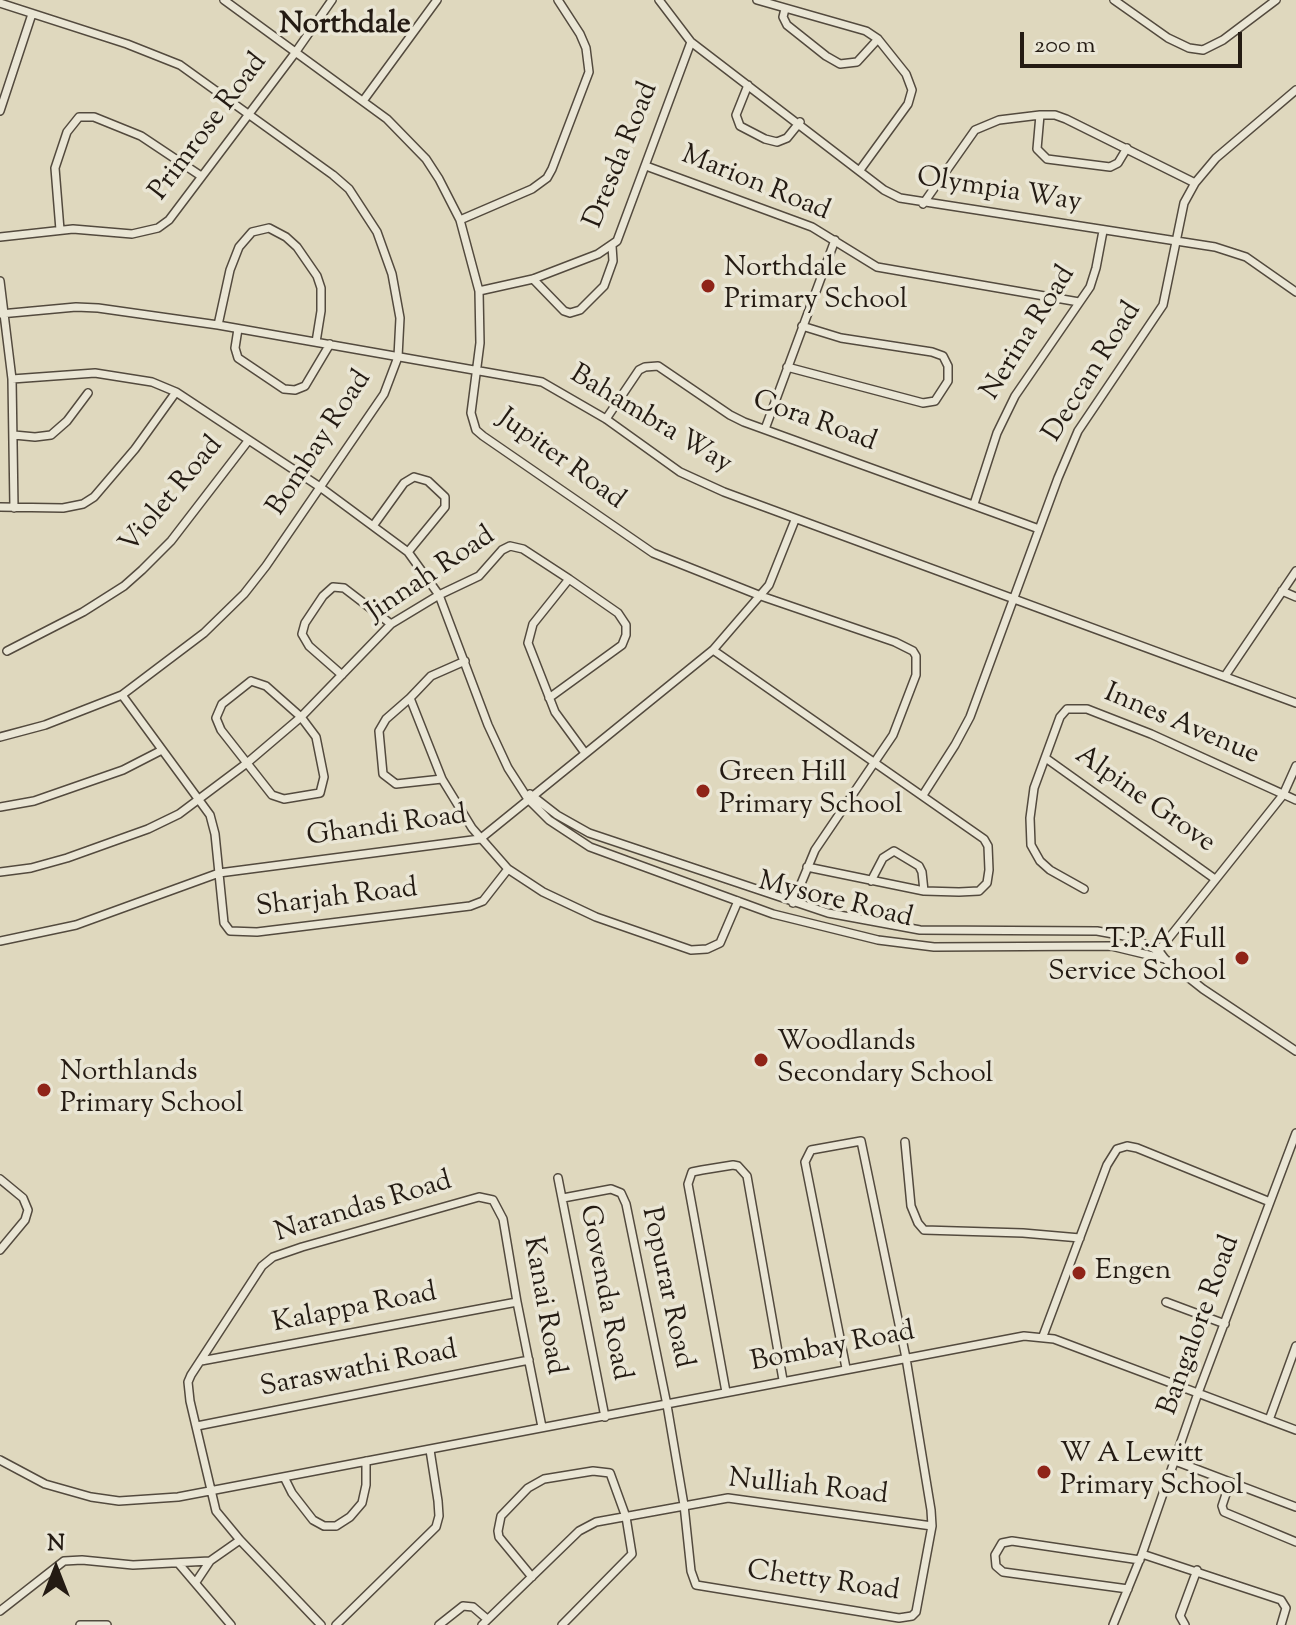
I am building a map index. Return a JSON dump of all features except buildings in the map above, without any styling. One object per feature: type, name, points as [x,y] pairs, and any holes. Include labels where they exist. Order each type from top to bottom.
[{"type":"street","name":"Jupiter Road","points":[[224,0],[387,119],[426,159],[460,220],[479,291],[480,343],[471,413],[476,430],[653,553],[913,651],[916,675],[893,735],[874,764]]},
{"type":"street","name":"Primrose Road","points":[[0,237],[60,230],[132,234],[150,232],[169,220],[332,0]]},
{"type":"street","points":[[363,101],[437,0]]},
{"type":"street","points":[[460,220],[532,189],[547,178],[552,169],[589,72],[586,48],[580,34],[558,0]]},
{"type":"street","name":"Olympia Way","points":[[659,0],[691,42],[894,196],[923,204],[1215,247],[1246,257],[1296,292]]},
{"type":"street","points":[[757,0],[866,31],[878,39],[906,74],[911,85],[911,97],[860,170]]},
{"type":"street","points":[[1114,0],[1168,38],[1196,50],[1223,40],[1276,0]]},
{"type":"street","name":"Bombay Road","points":[[0,3],[161,56],[193,72],[349,189],[366,213],[386,253],[396,288],[400,318],[398,357],[377,406],[244,594],[204,633],[122,695],[45,725],[0,737]]},
{"type":"street","points":[[785,9],[783,17],[787,25],[840,64],[857,62],[878,39]]},
{"type":"street","points":[[0,111],[32,14]]},
{"type":"street","name":"Dresda Road","points":[[479,291],[533,279],[612,246],[619,236],[691,42]]},
{"type":"street","points":[[0,80],[10,83]]},
{"type":"street","points":[[748,85],[736,115],[740,126],[777,142],[787,138],[800,122]]},
{"type":"street","name":"Deccan Road","points":[[923,795],[963,731],[1078,431],[1163,305],[1180,214],[1195,183],[1230,147],[1296,90]]},
{"type":"street","points":[[1040,115],[1037,149],[1047,159],[1110,167],[1118,163],[1127,148]]},
{"type":"street","points":[[923,204],[975,130],[999,120],[1040,115],[1055,115],[1195,183]]},
{"type":"street","points":[[60,230],[55,168],[67,132],[79,117],[94,117],[141,136],[201,176]]},
{"type":"street","name":"Marion Road","points":[[646,166],[812,227],[870,264],[893,272],[1079,302]]},
{"type":"street","points":[[218,325],[230,270],[239,247],[252,232],[269,228],[297,247],[317,276],[321,288],[321,311],[316,342]]},
{"type":"street","name":"Nerina Road","points":[[974,504],[997,433],[1015,396],[1093,279],[1103,231]]},
{"type":"street","points":[[765,429],[835,240]]},
{"type":"street","points":[[533,279],[564,311],[580,310],[604,286],[613,261],[612,246]]},
{"type":"street","points":[[0,281],[12,379],[14,508]]},
{"type":"street","name":"Bahambra Way","points":[[2,314],[76,307],[218,325],[542,382],[606,419],[680,472],[724,492],[1296,703]]},
{"type":"street","points":[[787,367],[923,403],[935,401],[948,381],[948,366],[943,356],[841,338],[802,326]]},
{"type":"street","points":[[238,329],[235,348],[238,358],[284,389],[295,390],[305,386],[330,344]]},
{"type":"street","name":"Cora Road","points":[[606,419],[639,370],[652,365],[668,372],[730,415],[1039,529]]},
{"type":"street","name":"Mysore Road","points":[[12,379],[95,373],[152,382],[176,392],[320,487],[408,552],[439,595],[498,747],[524,791],[562,831],[590,847],[738,901],[826,929],[903,944],[934,947],[1111,946],[1157,954]]},
{"type":"street","points":[[0,507],[76,507],[94,497],[135,449],[176,392]]},
{"type":"street","points":[[14,435],[51,435],[67,421],[88,393]]},
{"type":"street","name":"Violet Road","points":[[7,651],[92,607],[124,586],[171,541],[248,441]]},
{"type":"street","points":[[373,526],[409,479],[414,477],[428,481],[445,497],[445,507],[408,552]]},
{"type":"street","name":"Ghandi Road","points":[[0,941],[76,925],[219,873],[480,839],[713,650],[761,596],[777,570],[795,520]]},
{"type":"street","name":"Jinnah Road","points":[[0,872],[46,864],[148,829],[179,814],[301,717],[391,624],[439,595],[479,576],[502,550],[510,546],[523,549],[569,579],[618,613],[626,625],[622,645],[549,698]]},
{"type":"street","points":[[1225,676],[1296,571]]},
{"type":"street","points":[[569,579],[533,624],[528,636],[530,652],[549,698],[585,753]]},
{"type":"street","points":[[342,675],[309,646],[302,634],[305,623],[323,596],[333,587],[344,588],[391,624]]},
{"type":"street","points":[[1282,591],[1296,597]]},
{"type":"street","points":[[713,650],[923,795],[984,839],[988,846],[987,883],[979,891],[924,891],[807,867]]},
{"type":"street","points":[[442,779],[396,784],[383,774],[379,731],[386,719],[431,676],[465,661]]},
{"type":"street","points":[[251,681],[260,682],[301,717],[318,743],[324,777],[320,793],[278,798],[267,791],[221,730],[216,718],[222,704],[251,681]]},
{"type":"street","name":"Sharjah Road","points":[[122,695],[213,822],[224,923],[230,931],[245,933],[470,906],[483,901],[508,869]]},
{"type":"street","points":[[410,698],[442,779],[480,839],[508,869],[543,892],[596,917],[691,950],[707,949],[720,943],[738,901]]},
{"type":"street","name":"Innes Avenue","points":[[1084,889],[1050,870],[1040,861],[1031,845],[1032,800],[1060,717],[1067,709],[1080,707],[1151,734],[1296,800]]},
{"type":"street","points":[[0,807],[34,801],[123,770],[162,750]]},
{"type":"street","name":"Alpine Grove","points":[[1047,759],[1215,879]]},
{"type":"street","points":[[793,903],[821,840],[874,764]]},
{"type":"street","points":[[1157,954],[1283,795],[1296,766]]},
{"type":"street","name":"Mysore Road","points":[[530,797],[589,833],[793,903],[855,919],[920,930],[1118,933],[1165,959],[1203,989],[1296,1051]]},
{"type":"street","points":[[871,881],[883,858],[894,851],[919,866],[924,891]]},
{"type":"street","name":"Bangalore Road","points":[[1113,1625],[1141,1557],[1198,1393],[1296,1133]]},
{"type":"street","name":"Chetty Road","points":[[667,1405],[684,1505],[691,1571],[696,1585],[907,1618],[916,1612],[932,1526],[929,1490],[906,1358],[861,1141],[811,1150],[805,1162],[846,1368]]},
{"type":"street","points":[[905,1142],[911,1206],[924,1230],[1080,1238]]},
{"type":"street","points":[[1043,1336],[1107,1165],[1113,1153],[1122,1147],[1149,1152],[1270,1202]]},
{"type":"street","points":[[726,1392],[688,1184],[692,1172],[733,1165],[747,1176],[783,1380]]},
{"type":"street","name":"Govenda Road","points":[[558,1178],[605,1417]]},
{"type":"street","points":[[0,1179],[23,1198],[28,1210],[25,1220],[0,1250]]},
{"type":"street","name":"Popurar Road","points":[[563,1198],[606,1189],[616,1190],[623,1197],[667,1405]]},
{"type":"street","name":"Narandas Road","points":[[321,1625],[216,1511],[188,1382],[262,1266],[273,1257],[479,1197],[489,1198]]},
{"type":"street","name":"Kanai Road","points":[[489,1198],[497,1205],[503,1219],[542,1427]]},
{"type":"street","name":"Kalappa Road","points":[[201,1361],[517,1302]]},
{"type":"street","points":[[1166,1302],[1225,1324]]},
{"type":"street","name":"Bombay Road","points":[[0,1460],[45,1484],[91,1497],[144,1501],[430,1450],[1024,1336],[1043,1336],[1296,1430]]},
{"type":"street","points":[[1269,1420],[1295,1351]]},
{"type":"street","name":"Saraswathi Road","points":[[197,1426],[529,1360]]},
{"type":"street","points":[[336,1625],[436,1527],[438,1501],[430,1450]]},
{"type":"street","points":[[284,1477],[313,1520],[324,1526],[336,1526],[350,1517],[362,1503],[366,1461]]},
{"type":"street","points":[[1175,1461],[1296,1507]]},
{"type":"street","points":[[532,1577],[503,1543],[498,1531],[501,1516],[536,1483],[562,1475],[605,1471],[614,1479],[633,1549],[630,1558],[562,1625]]},
{"type":"street","points":[[1230,1482],[1222,1506],[1224,1512],[1296,1542]]},
{"type":"street","name":"Nulliah Road","points":[[484,1622],[579,1531],[596,1522],[684,1505],[743,1498],[932,1526]]},
{"type":"street","points":[[196,1582],[210,1561],[240,1540]]},
{"type":"street","points":[[1128,1589],[1003,1572],[996,1566],[995,1555],[1002,1543],[1012,1541],[1141,1557],[1197,1570],[1281,1600],[1286,1608],[1281,1625]]},
{"type":"street","points":[[0,1611],[58,1564],[69,1560],[133,1565],[210,1561]]},
{"type":"street","points":[[179,1564],[231,1625]]},
{"type":"street","points":[[1185,1625],[1180,1616],[1197,1570]]},
{"type":"street","points":[[439,1625],[463,1606],[473,1607],[484,1622]]},
{"type":"street","points":[[80,1625],[107,1625]]},
{"type":"place","name":"Northdale Primary School","points":[[708,286]]},
{"type":"place","name":"Green Hill Primary School","points":[[703,791]]},
{"type":"place","name":"T.P.A Full Service School","points":[[1242,958]]},
{"type":"place","name":"Woodlands Secondary School","points":[[761,1060]]},
{"type":"place","name":"Northlands Primary School","points":[[44,1090]]},
{"type":"place","name":"Engen","points":[[1079,1273]]},
{"type":"place","name":"W A Lewitt Primary School","points":[[1044,1472]]},
{"type":"district","name":"Northdale","points":[[345,27]]}]
